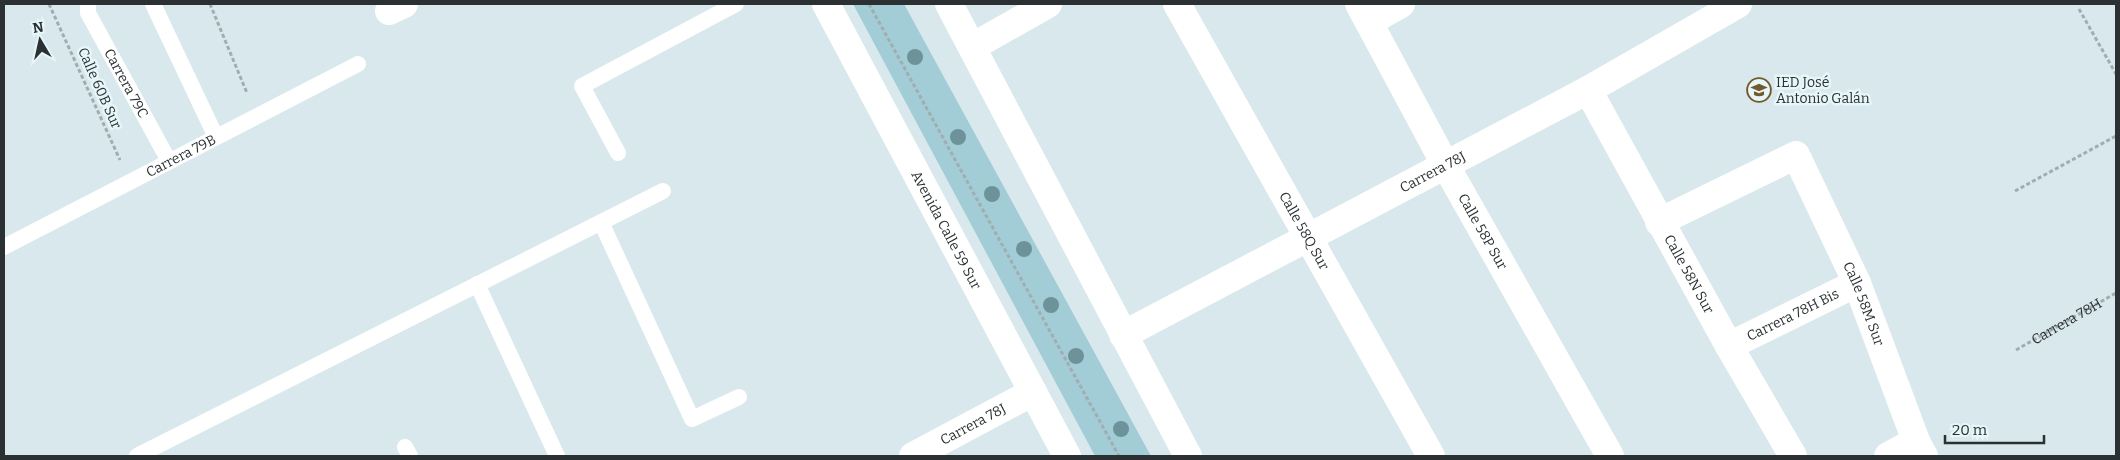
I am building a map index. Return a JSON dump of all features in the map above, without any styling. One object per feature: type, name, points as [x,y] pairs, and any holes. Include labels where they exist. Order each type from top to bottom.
[{"type":"street","name":"Avenida Calle 59 Sur","points":[[826,4],[1067,456]]},
{"type":"street","points":[[949,4],[1188,456]]},
{"type":"street","points":[[972,47],[1048,4]]},
{"type":"street","name":"Calle 58Q Sur","points":[[1178,4],[1431,456]]},
{"type":"street","points":[[1364,13],[1401,4]]},
{"type":"street","name":"Carrera 78J","points":[[1123,335],[1309,239],[1588,90],[1738,4]]},
{"type":"street","name":"Calle 58P Sur","points":[[1364,13],[1446,166],[1610,456]]},
{"type":"street","name":"Calle 58N Sur","points":[[1588,90],[1728,346],[1793,456]]},
{"type":"street","name":"Calle 58M Sur","points":[[1659,222],[1796,155],[1857,283],[1920,449]]},
{"type":"street","name":"Carrera 78H Bis","points":[[1728,346],[1857,283]]},
{"type":"street","name":"Carrera 78J","points":[[913,456],[1032,392]]},
{"type":"street","points":[[1888,456],[1920,449]]},
{"type":"lane","name":"Carrera 79C","points":[[88,4],[88,14],[169,161]]},
{"type":"lane","points":[[153,4],[216,137]]},
{"type":"lane","points":[[618,153],[582,86],[736,4]]},
{"type":"lane","name":"Carrera 79B","points":[[4,248],[358,64]]},
{"type":"lane","points":[[137,456],[663,190]]},
{"type":"lane","points":[[602,222],[692,419],[739,396]]},
{"type":"lane","points":[[477,284],[558,456]]},
{"type":"path","name":"Calle 60B Sur","points":[[49,4],[130,182]]},
{"type":"path","points":[[210,4],[256,116]]},
{"type":"path","points":[[868,4],[1119,456]]},
{"type":"path","points":[[2079,9],[2116,74]]},
{"type":"path","points":[[2015,191],[2116,136]]},
{"type":"path","name":"Carrera 78H","points":[[2016,350],[2116,293]]},
{"type":"shaded area","points":[[853,4],[904,4],[1151,456],[1095,456]]},
{"type":"place","name":"IED José Antonio Galán","points":[[1759,90]]}]
